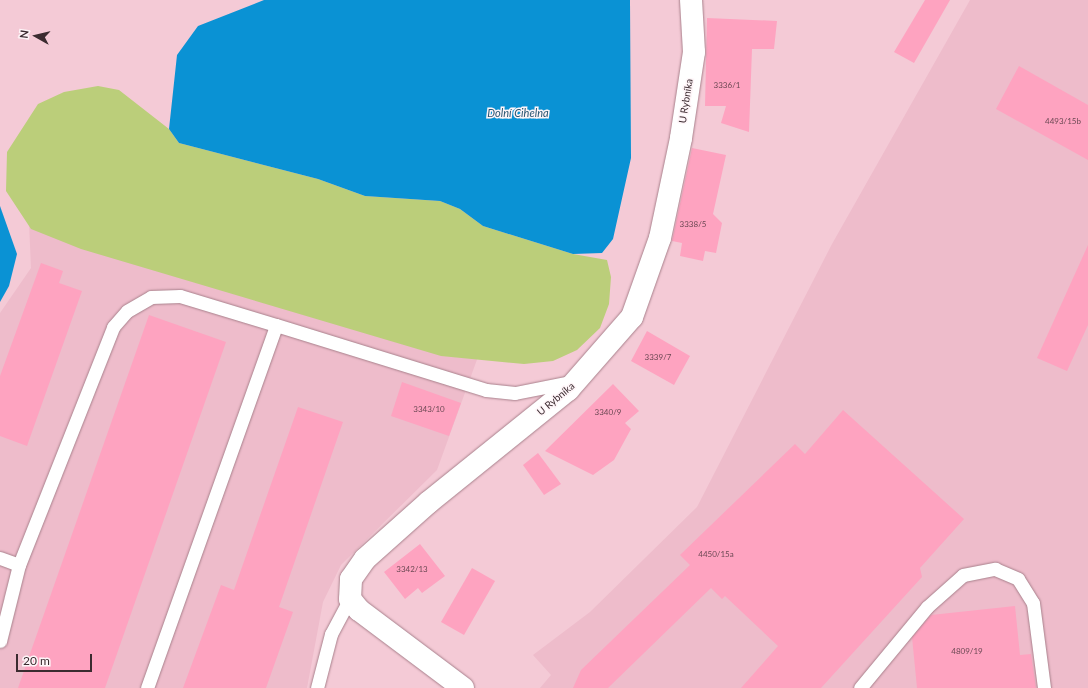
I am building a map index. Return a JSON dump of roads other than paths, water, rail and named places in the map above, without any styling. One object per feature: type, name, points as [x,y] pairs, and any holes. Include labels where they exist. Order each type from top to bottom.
[{"type":"street","name":"U Rybníka","points":[[350,599],[350,579],[364,559],[578,380],[632,317],[660,238],[694,52],[691,0]]},
{"type":"street","points":[[350,599],[394,640],[463,688]]},
{"type":"lane","points":[[0,641],[19,565],[113,327],[127,311],[151,298],[180,296],[486,390],[515,393],[547,390],[578,380]]},
{"type":"lane","points":[[147,688],[276,325]]},
{"type":"lane","points":[[0,558],[19,565]]},
{"type":"lane","points":[[860,688],[933,602],[963,575],[995,569],[1018,579],[1032,603],[1044,688]]},
{"type":"lane","points":[[317,688],[331,634],[350,599]]},
{"type":"water","name":"Dolní Cihelna","points":[[264,0],[630,0],[631,158],[613,239],[602,253],[573,254],[483,226],[460,209],[440,201],[365,196],[318,179],[179,143],[169,129],[177,55],[198,26]]},
{"type":"water","points":[[0,206],[17,254],[9,286],[0,302]]}]
